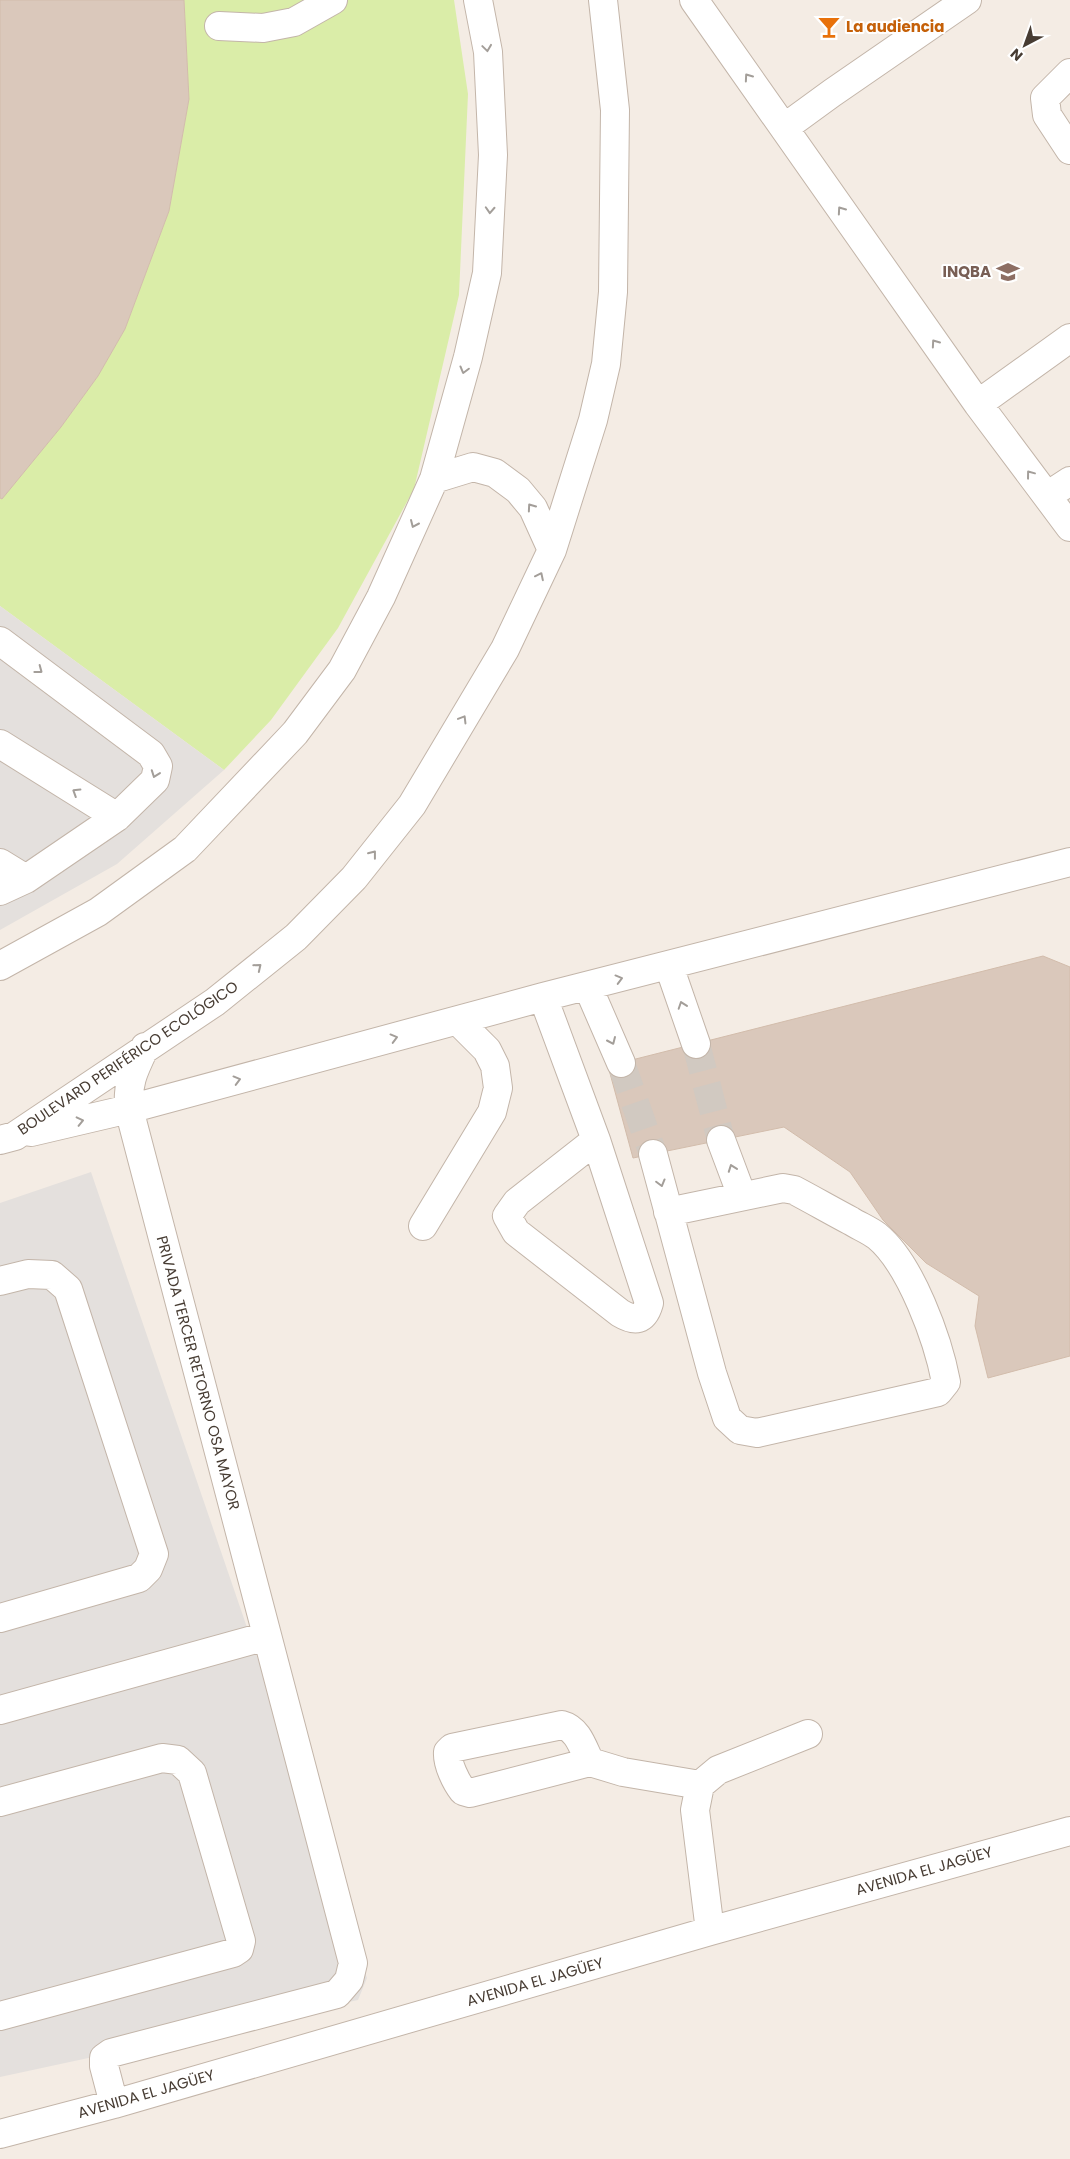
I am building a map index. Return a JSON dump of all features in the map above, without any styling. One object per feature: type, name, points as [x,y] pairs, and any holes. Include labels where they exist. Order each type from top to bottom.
[{"type":"street","points":[[219,26],[264,28],[294,22],[333,0]]},
{"type":"street","points":[[0,966],[98,912],[185,849],[295,732],[342,670],[381,597],[434,479],[468,357],[486,273],[493,155],[488,52],[478,0]]},
{"type":"street","name":"BOULEVARD PERIFÉRICO ECOLÓGICO","points":[[8,1138],[215,1002],[296,937],[354,878],[412,804],[505,649],[552,550],[593,420],[606,364],[613,292],[615,110],[603,0]]},
{"type":"street","points":[[694,0],[978,404],[1070,527]]},
{"type":"street","points":[[784,128],[967,0]]},
{"type":"street","points":[[1070,73],[1045,98],[1047,115],[1070,150]]},
{"type":"street","points":[[978,404],[1070,338]]},
{"type":"street","points":[[434,479],[472,467],[495,473],[518,490],[533,508],[552,550]]},
{"type":"street","points":[[1048,496],[1070,481]]},
{"type":"street","points":[[0,641],[151,754],[158,766],[155,780],[117,817],[26,879],[0,891]]},
{"type":"street","points":[[0,744],[117,817]]},
{"type":"street","points":[[8,1138],[129,1109],[543,997],[1070,862]]},
{"type":"street","points":[[0,863],[26,879]]},
{"type":"street","points":[[669,966],[696,1044]]},
{"type":"street","points":[[588,987],[621,1063]]},
{"type":"street","points":[[543,997],[596,1140],[649,1302],[646,1313],[638,1319],[630,1319],[620,1313],[516,1232],[507,1216],[517,1202],[596,1140]]},
{"type":"street","points":[[423,1226],[492,1112],[498,1088],[495,1066],[487,1050],[458,1021]]},
{"type":"street","name":"PRIVADA TERCER RETORNO OSA MAYOR","points":[[114,2104],[104,2066],[104,2058],[111,2053],[337,1994],[349,1980],[353,1963],[129,1109],[128,1093],[132,1075],[145,1048]]},
{"type":"street","points":[[721,1140],[742,1196]]},
{"type":"street","points":[[653,1154],[668,1212],[712,1373],[727,1418],[740,1430],[757,1433],[938,1392],[946,1382],[944,1369],[923,1307],[904,1266],[893,1251],[876,1235],[794,1190],[774,1189],[668,1212]]},
{"type":"street","points":[[0,1281],[28,1274],[52,1275],[68,1289],[154,1554],[148,1569],[139,1578],[0,1618]]},
{"type":"street","points":[[0,1710],[267,1636]]},
{"type":"street","points":[[710,1931],[695,1810],[700,1785],[718,1770],[808,1734]]},
{"type":"street","points":[[0,1802],[162,1758],[178,1760],[192,1773],[242,1942],[239,1949],[233,1953],[0,2016]]},
{"type":"street","points":[[590,1762],[624,1772],[700,1785]]},
{"type":"street","name":"AVENIDA EL JAGÜEY","points":[[0,2134],[114,2104],[710,1931],[1070,1831]]},
{"type":"green space","points":[[184,0],[454,0],[468,94],[459,295],[414,489],[338,628],[271,720],[224,770],[0,606],[0,498],[2,499],[61,427],[98,376],[125,329],[169,211],[189,99]]},
{"type":"shaded area","points":[[0,606],[224,770],[117,864],[0,930]]},
{"type":"shaded area","points":[[91,1172],[367,1978],[358,2000],[0,2077],[0,1203]]},
{"type":"building","points":[[0,0],[184,0],[189,99],[169,211],[125,329],[98,376],[61,427],[2,499],[0,498]]},
{"type":"building","points":[[1043,956],[1070,967],[1070,1356],[988,1378],[975,1326],[979,1296],[926,1263],[883,1220],[850,1172],[784,1127],[633,1158],[608,1066]]},
{"type":"tunnel","points":[[696,1044],[721,1140]]},
{"type":"tunnel","points":[[621,1063],[653,1154]]},
{"type":"place","name":"La audiencia","points":[[829,27]]},
{"type":"place","name":"INQBA","points":[[1008,272]]}]
